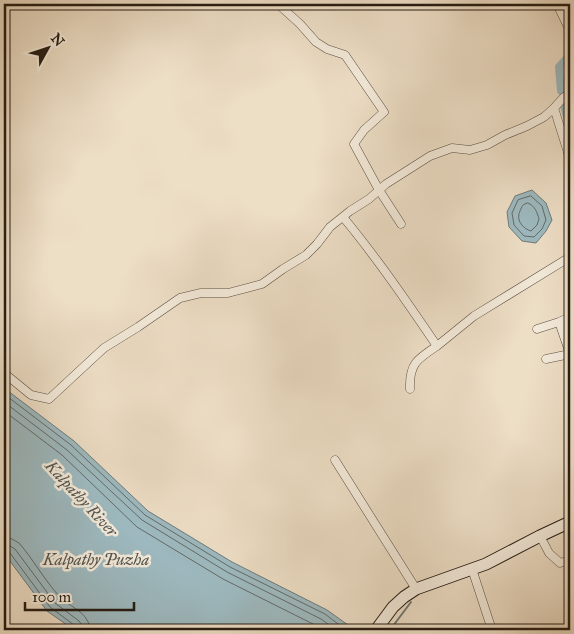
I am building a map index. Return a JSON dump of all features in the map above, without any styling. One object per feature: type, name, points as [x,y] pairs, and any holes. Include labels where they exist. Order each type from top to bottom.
[{"type":"main road","points":[[376,630],[393,606],[416,589],[502,556],[570,522]]},
{"type":"street","points":[[278,4],[316,42],[346,55],[384,112],[364,130],[354,144],[379,190],[401,224]]},
{"type":"street","points":[[557,4],[570,31]]},
{"type":"street","points":[[4,373],[31,395],[49,399],[104,348],[180,298],[201,294],[228,293],[262,284],[306,255],[330,227],[343,217],[430,156],[452,148],[470,150],[487,145],[505,134],[544,117],[564,97],[570,94]]},
{"type":"street","points":[[554,108],[570,159]]},
{"type":"street","points":[[343,217],[401,293],[437,346]]},
{"type":"street","points":[[410,389],[413,366],[426,353],[474,316],[570,257]]},
{"type":"street","points":[[537,330],[570,317]]},
{"type":"street","points":[[546,359],[570,354],[559,322]]},
{"type":"street","points":[[335,460],[416,589]]},
{"type":"street","points":[[540,536],[549,553],[560,563],[570,560]]},
{"type":"street","points":[[472,569],[492,630]]},
{"type":"water","points":[[532,190],[546,203],[552,220],[536,243],[522,241],[509,227],[507,212],[515,196]]},
{"type":"water","name":"Kalpathy Puzha","points":[[4,388],[74,441],[148,511],[232,562],[327,610],[355,630],[74,630],[47,611],[4,553]]},
{"type":"waterway","points":[[561,91],[559,67],[570,55]]},
{"type":"waterway","points":[[564,106],[570,128]]},
{"type":"waterway","points":[[390,630],[411,602]]},
{"type":"water label","name":"Kalpathy River","points":[[82,498]]}]
